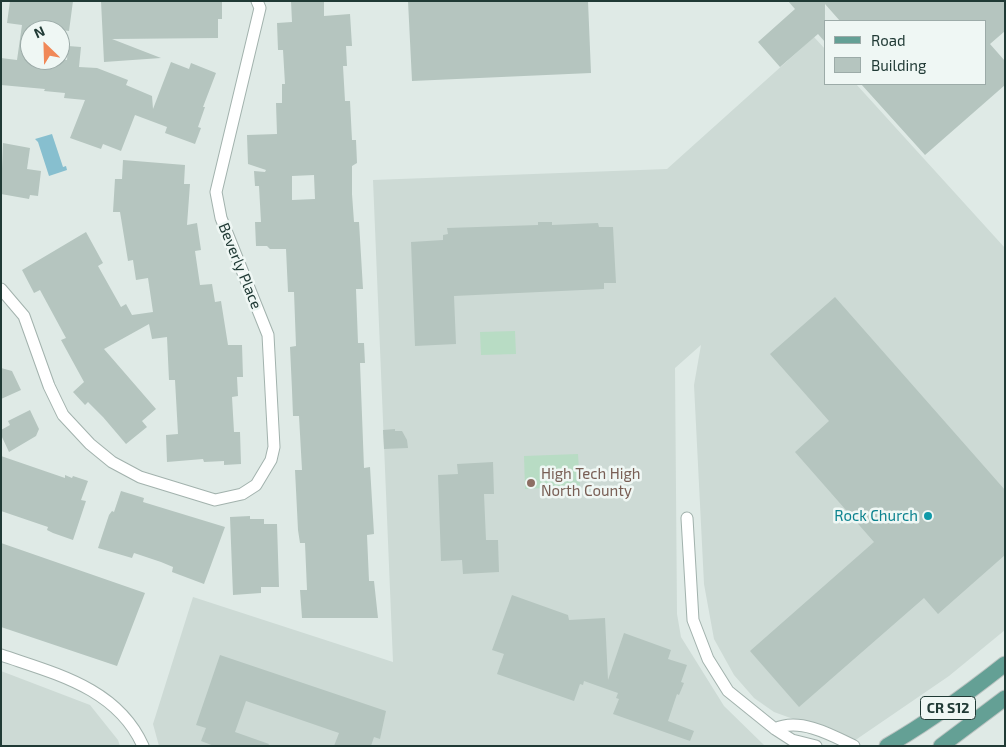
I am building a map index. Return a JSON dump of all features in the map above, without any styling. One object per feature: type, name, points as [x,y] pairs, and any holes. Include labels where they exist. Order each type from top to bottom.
[{"type":"main road","name":"CR S12","points":[[887,746],[962,698],[1005,664]]},
{"type":"main road","name":"CR S12","points":[[941,746],[1005,698]]},
{"type":"street","name":"Beverly Place","points":[[1,289],[24,316],[49,386],[63,415],[90,444],[112,462],[140,477],[215,500],[242,494],[256,485],[271,460],[274,448],[268,335],[221,218],[216,192],[260,8],[257,1]]},
{"type":"street","points":[[688,518],[693,620],[708,659],[728,691],[775,729],[792,740],[816,746]]},
{"type":"street","points":[[1,655],[78,681],[113,704],[132,725],[142,743]]},
{"type":"street","points":[[775,729],[784,724],[808,728],[824,732],[854,746]]},
{"type":"shaded area","points":[[814,37],[824,48],[824,85],[857,85],[1005,248],[1005,630],[949,676],[854,741],[774,712],[754,698],[734,675],[714,639],[704,584],[694,385],[701,345],[675,368],[677,614],[681,637],[724,706],[765,746],[159,746],[153,724],[193,597],[393,662],[373,180],[667,169]]},
{"type":"shaded area","points":[[1,671],[90,705],[118,740],[120,746],[1,746]]},
{"type":"green space","points":[[515,331],[516,354],[481,355],[480,332]]},
{"type":"green space","points":[[578,454],[580,486],[525,489],[524,456]]},
{"type":"water","points":[[52,134],[63,167],[66,166],[67,170],[49,176],[38,142],[35,139]]},
{"type":"building","points":[[10,1],[73,1],[70,24],[70,20],[20,20],[20,25],[7,23]]},
{"type":"building","points":[[101,1],[222,1],[222,19],[218,19],[218,38],[112,39],[161,58],[104,62]]},
{"type":"building","points":[[291,1],[324,1],[324,16],[350,14],[352,46],[346,46],[347,66],[343,66],[345,101],[350,101],[352,140],[356,140],[357,163],[352,166],[352,194],[354,222],[359,222],[363,289],[356,289],[358,343],[364,343],[365,363],[360,363],[364,468],[370,467],[374,534],[367,535],[369,581],[374,581],[378,618],[302,618],[300,590],[307,590],[305,543],[300,543],[298,530],[295,470],[302,470],[299,416],[293,416],[290,347],[296,346],[294,292],[288,292],[286,249],[270,249],[267,246],[256,246],[255,222],[261,222],[259,186],[255,186],[254,171],[265,172],[266,170],[248,164],[247,135],[277,134],[276,103],[282,103],[282,84],[285,84],[283,50],[278,50],[277,23],[292,22]],"holes":[[[314,175],[315,199],[292,200],[292,176]]]},
{"type":"building","points":[[408,1],[588,1],[591,73],[412,81]]},
{"type":"building","points":[[788,1],[1005,1],[1005,31],[990,44],[1005,61],[1005,85],[925,155],[862,85],[986,85],[986,20],[839,20],[825,4],[824,41],[818,34],[780,67],[758,42],[795,9]]},
{"type":"building","points":[[20,39],[20,70],[70,70],[70,46],[81,47],[79,67],[97,68],[128,80],[126,85],[152,96],[153,109],[171,62],[189,69],[191,63],[216,73],[203,107],[205,107],[198,127],[201,128],[195,144],[165,133],[167,127],[135,115],[121,151],[103,144],[101,149],[70,138],[85,100],[64,98],[65,93],[44,91],[45,89],[1,85],[1,58],[17,60]]},
{"type":"building","points":[[3,143],[30,148],[27,169],[41,171],[38,196],[30,195],[29,199],[1,194]]},
{"type":"building","points":[[123,160],[185,165],[184,184],[190,184],[187,225],[197,223],[201,250],[195,251],[200,285],[212,284],[215,302],[221,301],[228,345],[242,345],[243,377],[237,377],[238,396],[232,397],[234,432],[240,432],[241,464],[224,465],[224,461],[204,462],[203,459],[167,462],[166,435],[178,434],[175,380],[169,380],[167,337],[152,339],[149,324],[104,349],[156,409],[142,421],[147,427],[126,444],[88,402],[85,405],[73,392],[84,382],[61,340],[66,338],[40,290],[34,293],[22,270],[86,232],[103,263],[98,266],[121,307],[126,304],[132,315],[153,312],[148,278],[136,280],[133,260],[128,261],[120,212],[113,212],[115,179],[122,179]]},
{"type":"building","points":[[538,222],[552,222],[552,225],[598,223],[599,227],[613,227],[616,283],[604,283],[604,289],[454,296],[456,344],[415,346],[411,242],[443,240],[443,235],[448,234],[447,228],[538,225]]},
{"type":"building","name":"Rock Church","points":[[835,297],[1005,490],[1005,555],[938,614],[924,598],[799,707],[750,651],[874,542],[795,452],[829,421],[770,354]]},
{"type":"building","points":[[1,368],[12,371],[21,390],[1,399]]},
{"type":"building","points":[[30,410],[39,429],[36,436],[9,452],[1,435],[1,430],[10,425],[8,421]]},
{"type":"building","points":[[395,429],[395,431],[402,431],[407,440],[408,448],[384,449],[383,430]]},
{"type":"building","points":[[1,456],[65,478],[65,475],[72,478],[73,476],[88,481],[81,500],[86,501],[73,540],[47,530],[48,527],[1,511]]},
{"type":"building","points":[[493,462],[494,494],[484,494],[486,540],[498,540],[499,572],[463,574],[462,560],[441,561],[438,475],[458,474],[457,464]]},
{"type":"building","points":[[121,491],[144,498],[143,502],[225,527],[204,584],[172,572],[173,567],[161,562],[134,553],[132,558],[98,548],[109,515],[112,511],[114,512]]},
{"type":"building","points":[[250,516],[250,519],[264,519],[264,524],[277,524],[279,587],[261,587],[261,593],[233,595],[230,517]]},
{"type":"building","points":[[1,543],[145,593],[117,666],[1,627]]},
{"type":"building","points":[[512,595],[568,615],[569,620],[605,618],[608,680],[624,633],[671,650],[668,659],[687,665],[681,682],[684,683],[679,695],[677,694],[668,721],[694,731],[690,741],[613,714],[619,699],[616,698],[618,693],[584,681],[583,685],[580,684],[574,701],[497,674],[504,654],[492,650]]},
{"type":"building","points":[[220,655],[386,711],[380,739],[374,737],[371,746],[334,746],[339,733],[246,701],[235,732],[269,744],[268,746],[214,746],[201,741],[206,728],[196,725]]},
{"type":"place","name":"High Tech High North County","points":[[531,483]]},
{"type":"place","name":"Rock Church","points":[[928,516]]}]
